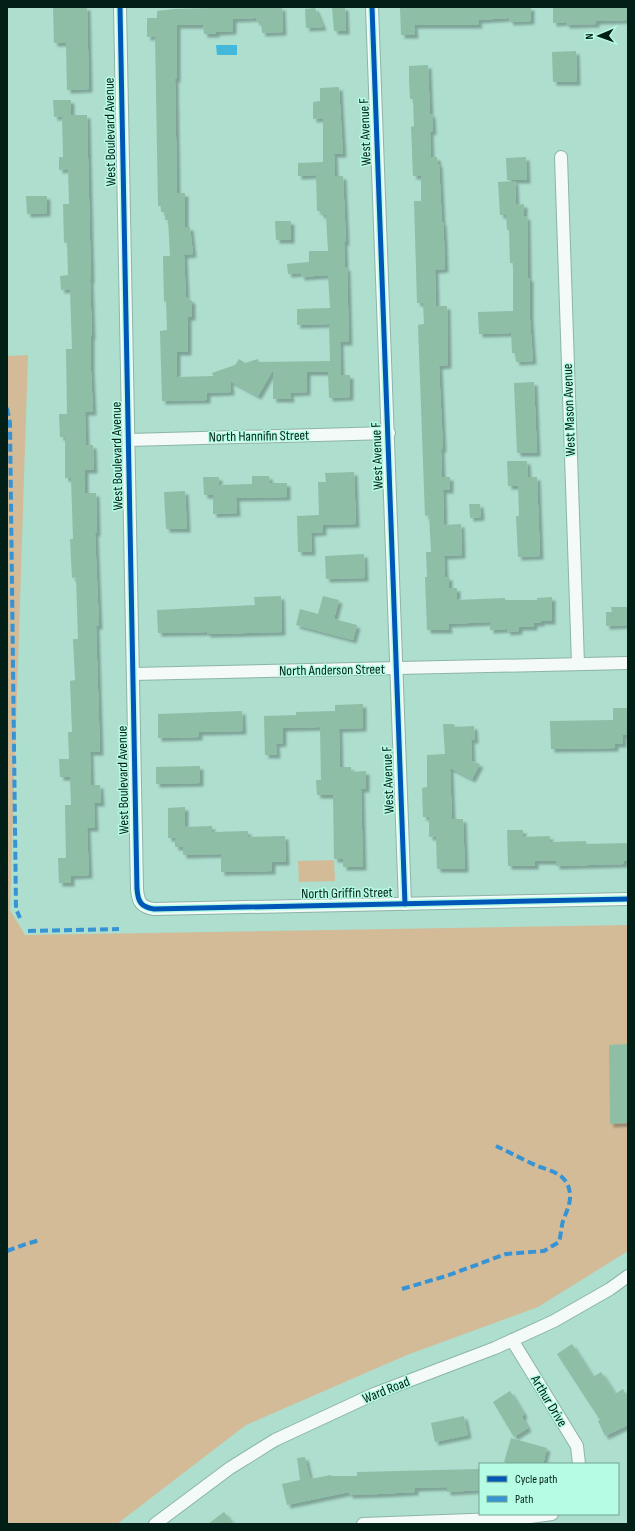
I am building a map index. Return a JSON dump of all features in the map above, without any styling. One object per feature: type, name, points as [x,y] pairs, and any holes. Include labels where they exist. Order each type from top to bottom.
[{"type":"street","name":"West Boulevard Avenue","points":[[120,7],[137,891],[140,904]]},
{"type":"street","name":"West Avenue F","points":[[372,7],[389,433],[405,904]]},
{"type":"street","name":"West Mason Avenue","points":[[561,157],[578,664]]},
{"type":"street","name":"North Hannifin Street","points":[[128,440],[389,433]]},
{"type":"street","name":"North Anderson Street","points":[[133,674],[628,662]]},
{"type":"street","name":"North Griffin Street","points":[[140,904],[146,908],[154,909],[628,899]]},
{"type":"street","name":"Ward Road","points":[[155,1524],[230,1468],[275,1440],[374,1394],[512,1340],[554,1321],[610,1289],[628,1276]]},
{"type":"street","name":"Arthur Drive","points":[[512,1340],[577,1446],[579,1463]]},
{"type":"street","points":[[363,1524],[523,1518],[545,1515]]},
{"type":"shaded area","points":[[28,355],[10,910],[25,935],[628,925],[628,1251],[538,1307],[407,1355],[246,1425],[117,1524],[7,1524],[7,356]]},
{"type":"shaded area","points":[[334,860],[335,881],[299,882],[298,861]]},
{"type":"water","points":[[216,45],[237,45],[237,55],[217,55]]},
{"type":"building","points":[[87,7],[89,89],[67,90],[66,43],[54,43],[53,8]]},
{"type":"building","points":[[211,7],[282,7],[283,32],[262,33],[261,22],[256,22],[256,18],[233,19],[233,31],[216,32],[216,34],[204,34],[203,25],[177,25],[177,79],[175,79],[177,193],[185,193],[185,227],[190,227],[193,254],[184,255],[186,297],[192,301],[192,317],[188,317],[188,352],[177,352],[177,377],[213,376],[212,373],[235,365],[239,359],[245,363],[258,359],[259,362],[330,361],[329,324],[297,325],[297,309],[330,308],[328,275],[301,277],[301,273],[288,274],[287,264],[309,262],[309,251],[328,251],[326,215],[321,215],[320,211],[317,211],[316,175],[298,176],[298,163],[323,162],[323,118],[313,119],[313,102],[320,101],[320,88],[339,87],[343,154],[334,154],[335,176],[343,176],[346,242],[344,242],[345,268],[347,267],[349,342],[340,342],[341,375],[350,375],[350,397],[329,398],[328,372],[307,372],[307,392],[290,393],[291,399],[273,399],[273,370],[258,396],[230,381],[231,392],[207,393],[207,400],[162,401],[160,331],[167,330],[166,301],[164,302],[163,256],[170,256],[168,220],[165,220],[165,212],[161,212],[161,206],[158,206],[155,36],[147,37],[147,18],[157,18],[157,11]]},
{"type":"building","points":[[332,7],[345,7],[346,31],[334,31]]},
{"type":"building","points":[[400,7],[531,7],[531,21],[510,22],[509,18],[478,20],[479,25],[414,25],[415,35],[401,35]]},
{"type":"building","points":[[553,7],[628,7],[628,20],[596,21],[596,24],[566,25],[566,22],[553,23]]},
{"type":"building","points":[[315,8],[323,27],[306,28],[305,9]]},
{"type":"building","points":[[576,51],[577,82],[553,82],[552,52]]},
{"type":"building","points":[[428,65],[430,114],[432,114],[433,131],[430,132],[431,157],[437,157],[439,164],[445,269],[435,270],[436,306],[447,306],[448,365],[439,366],[443,449],[441,449],[442,477],[450,477],[450,490],[443,490],[444,525],[461,524],[462,555],[444,556],[445,577],[449,577],[449,588],[457,588],[457,600],[505,598],[505,600],[537,600],[537,598],[552,597],[552,621],[541,621],[541,623],[534,623],[534,627],[519,627],[519,631],[507,632],[507,629],[490,630],[490,622],[448,624],[449,630],[427,630],[425,577],[427,577],[426,552],[431,552],[429,515],[425,516],[418,325],[424,324],[423,303],[417,303],[414,201],[421,201],[421,176],[413,176],[411,127],[414,126],[413,99],[410,99],[409,66]]},
{"type":"building","points":[[53,100],[71,100],[71,115],[87,115],[93,412],[85,412],[86,445],[93,445],[94,470],[85,470],[85,493],[96,493],[97,533],[95,533],[99,626],[96,626],[100,752],[90,752],[91,785],[100,785],[101,803],[94,803],[95,828],[87,828],[89,875],[71,876],[71,883],[59,883],[58,858],[66,858],[65,805],[71,805],[70,777],[60,777],[59,759],[69,759],[68,732],[72,732],[70,681],[75,680],[73,639],[78,639],[76,577],[72,578],[70,539],[73,539],[71,478],[65,478],[65,437],[60,437],[59,414],[67,414],[66,349],[72,349],[70,289],[61,290],[60,276],[68,275],[67,242],[64,243],[63,204],[69,204],[68,169],[59,170],[59,157],[63,157],[62,116],[54,117]]},
{"type":"building","points":[[526,157],[527,180],[507,180],[506,158]]},
{"type":"building","points":[[515,181],[516,205],[524,204],[524,217],[527,216],[528,278],[530,278],[530,319],[533,361],[516,362],[515,353],[512,353],[511,333],[479,334],[478,312],[513,311],[513,263],[510,263],[509,230],[507,230],[506,215],[500,215],[498,182]]},
{"type":"building","points":[[26,196],[47,196],[47,213],[27,214]]},
{"type":"building","points":[[275,221],[291,221],[291,240],[276,240]]},
{"type":"building","points":[[534,382],[537,453],[517,453],[514,383]]},
{"type":"building","points":[[507,461],[527,461],[528,477],[537,477],[540,556],[518,557],[516,516],[519,516],[518,486],[508,486]]},
{"type":"building","points":[[354,472],[356,524],[323,525],[323,532],[311,533],[312,552],[298,552],[297,516],[319,515],[318,482],[326,482],[325,473]]},
{"type":"building","points":[[252,476],[269,476],[270,483],[287,483],[287,497],[236,498],[237,513],[213,514],[213,495],[204,495],[203,477],[219,477],[219,485],[252,484]]},
{"type":"building","points":[[185,491],[187,529],[166,529],[164,492]]},
{"type":"building","points":[[469,504],[480,504],[481,517],[470,518]]},
{"type":"building","points":[[364,554],[365,578],[326,579],[325,556]]},
{"type":"building","points":[[281,596],[282,632],[207,634],[207,632],[158,633],[157,610],[255,605],[254,597]]},
{"type":"building","points":[[323,596],[339,600],[334,619],[357,625],[353,640],[296,625],[300,609],[318,614]]},
{"type":"building","points":[[611,607],[628,607],[628,625],[606,626],[606,612],[612,612]]},
{"type":"building","points":[[363,704],[363,728],[339,729],[340,767],[351,767],[351,772],[366,771],[366,789],[361,789],[363,867],[343,867],[343,859],[334,859],[333,795],[317,795],[316,780],[321,780],[320,727],[283,728],[283,743],[276,744],[277,755],[265,755],[264,716],[296,715],[296,712],[335,711],[335,705]]},
{"type":"building","points":[[613,708],[628,708],[628,734],[623,735],[623,744],[615,744],[615,748],[551,749],[550,721],[613,720]]},
{"type":"building","points":[[242,711],[243,731],[199,732],[199,737],[158,738],[158,714]]},
{"type":"building","points":[[443,724],[454,724],[455,727],[474,726],[475,740],[471,740],[472,761],[480,764],[472,779],[450,768],[452,819],[463,819],[465,869],[437,869],[436,836],[429,837],[429,817],[423,817],[422,788],[427,787],[427,755],[445,754]]},
{"type":"building","points":[[200,766],[200,783],[156,784],[156,767]]},
{"type":"building","points":[[185,807],[185,827],[212,826],[212,832],[248,831],[248,837],[285,836],[286,862],[272,862],[272,871],[221,872],[221,854],[183,855],[183,847],[175,847],[175,838],[168,838],[168,808]]},
{"type":"building","points":[[507,830],[523,830],[523,837],[550,836],[550,842],[586,841],[586,844],[628,843],[628,861],[624,861],[624,864],[556,866],[556,861],[535,861],[535,866],[508,866]]},
{"type":"building","points":[[628,1044],[628,1123],[610,1124],[609,1045]]},
{"type":"building","points":[[572,1344],[593,1377],[601,1372],[615,1394],[623,1389],[628,1398],[628,1425],[605,1436],[598,1421],[600,1420],[557,1354]]},
{"type":"building","points":[[510,1391],[524,1414],[522,1417],[528,1428],[514,1437],[493,1402]]},
{"type":"building","points":[[464,1416],[468,1435],[435,1442],[431,1423]]},
{"type":"building","points":[[511,1438],[547,1448],[543,1463],[504,1462]]},
{"type":"building","points":[[305,1457],[310,1479],[331,1475],[357,1476],[357,1472],[479,1469],[479,1490],[447,1492],[447,1487],[415,1488],[415,1492],[379,1494],[349,1495],[349,1492],[287,1505],[282,1484],[300,1480],[297,1458]]},
{"type":"building","points":[[224,1512],[234,1524],[208,1524]]},
{"type":"marked path","points":[[7,408],[10,423],[16,909],[20,918]]},
{"type":"marked path","points":[[28,931],[119,929]]},
{"type":"marked path","points":[[402,1289],[446,1276],[506,1254],[544,1251],[559,1242],[563,1221],[570,1201],[569,1187],[566,1181],[552,1171],[535,1165],[496,1146]]},
{"type":"marked path","points":[[7,1251],[40,1240]]},
{"type":"cycle path","points":[[120,7],[137,889],[139,901],[146,907],[154,909],[628,899]]},
{"type":"cycle path","points":[[372,7],[405,904]]}]
